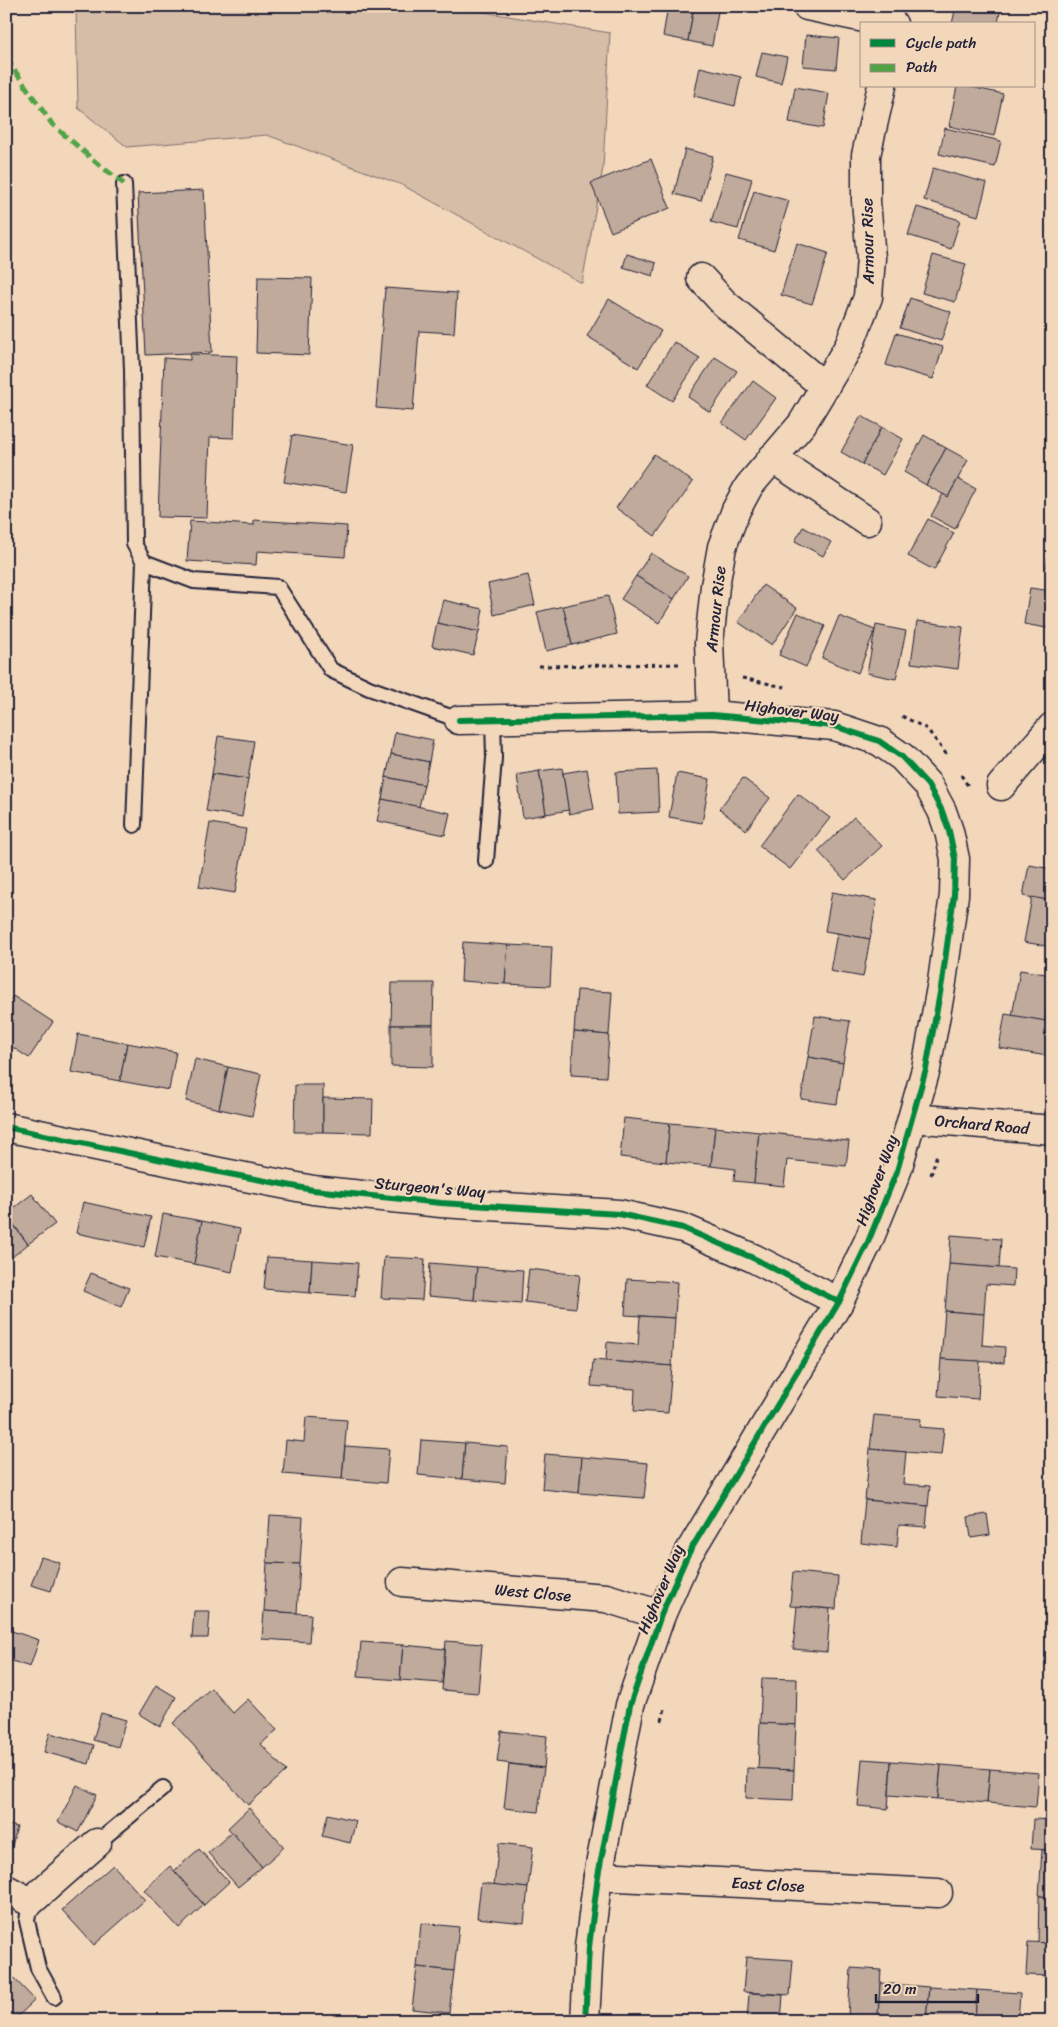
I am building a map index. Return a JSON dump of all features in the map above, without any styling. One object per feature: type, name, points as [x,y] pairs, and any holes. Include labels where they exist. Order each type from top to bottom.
[{"type":"street","points":[[807,6],[883,22]]},
{"type":"street","name":"Armour Rise","points":[[712,715],[709,643],[715,586],[722,547],[736,510],[749,486],[802,424],[849,346],[868,297],[871,258],[866,201],[866,155],[882,88]]},
{"type":"street","points":[[701,278],[724,303],[825,387]]},
{"type":"street","points":[[772,458],[867,521]]},
{"type":"street","name":"Highover Way","points":[[459,720],[712,715],[834,726],[879,742],[902,757],[928,785],[942,811],[949,831],[955,859],[954,895],[940,992],[926,1069],[896,1171],[868,1242],[839,1302],[687,1556],[661,1615],[630,1705],[598,1876],[590,1947],[585,2021]]},
{"type":"street","points":[[1001,786],[1052,727]]},
{"type":"street","name":"Orchard Road","points":[[913,1118],[1052,1130]]},
{"type":"street","name":"Sturgeon's Way","points":[[6,1127],[313,1190],[441,1203],[619,1214],[682,1228],[754,1258],[839,1302]]},
{"type":"street","name":"West Close","points":[[402,1582],[606,1598],[661,1615]]},
{"type":"street","points":[[6,1888],[30,1902],[97,1843]]},
{"type":"street","name":"East Close","points":[[598,1876],[938,1893]]},
{"type":"lane","points":[[124,184],[132,369],[134,544],[144,562],[134,825]]},
{"type":"lane","points":[[144,562],[194,581],[278,587],[331,670],[369,688],[459,720]]},
{"type":"lane","points":[[486,861],[494,758],[493,719]]},
{"type":"lane","points":[[97,1843],[163,1788]]},
{"type":"lane","points":[[30,1902],[26,1921],[38,1968],[54,1996]]},
{"type":"path","points":[[539,666],[672,663],[797,690]]},
{"type":"path","points":[[900,715],[928,729],[952,762]]},
{"type":"path","points":[[957,770],[971,793]]},
{"type":"path","points":[[929,1181],[936,1163],[943,1121]]},
{"type":"path","points":[[660,1729],[666,1704]]},
{"type":"shaded area","points":[[76,6],[448,6],[610,33],[603,168],[582,283],[402,185],[267,135],[127,147],[78,108]]},
{"type":"building","points":[[668,6],[694,6],[688,41],[663,36]]},
{"type":"building","points":[[694,6],[719,6],[712,46],[688,41]]},
{"type":"building","points":[[956,6],[1001,6],[998,22],[952,22]]},
{"type":"building","points":[[806,35],[839,38],[836,69],[803,66]]},
{"type":"building","points":[[762,52],[787,57],[781,83],[756,77]]},
{"type":"building","points":[[700,67],[741,77],[735,106],[694,96]]},
{"type":"building","points":[[795,87],[829,93],[823,128],[789,122]]},
{"type":"building","points":[[957,88],[976,88],[1003,94],[994,136],[949,126]]},
{"type":"building","points":[[945,128],[1001,141],[995,167],[939,154]]},
{"type":"building","points":[[685,149],[713,156],[701,201],[674,194]]},
{"type":"building","points":[[651,159],[670,208],[611,232],[591,183]]},
{"type":"building","points":[[933,168],[987,183],[978,216],[924,200]]},
{"type":"building","points":[[726,172],[752,179],[738,229],[711,222]]},
{"type":"building","points":[[204,190],[212,352],[146,355],[138,193]]},
{"type":"building","points":[[754,191],[789,201],[774,250],[739,240]]},
{"type":"building","points":[[917,207],[960,220],[951,249],[908,235]]},
{"type":"building","points":[[797,243],[828,253],[812,304],[781,295]]},
{"type":"building","points":[[627,254],[656,263],[653,276],[623,267]]},
{"type":"building","points":[[933,255],[966,264],[955,302],[922,293]]},
{"type":"building","points":[[258,277],[312,278],[309,355],[256,353]]},
{"type":"building","points":[[385,288],[457,293],[454,333],[419,331],[413,411],[376,408]]},
{"type":"building","points":[[910,298],[951,312],[941,341],[900,328]]},
{"type":"building","points":[[609,299],[661,331],[638,368],[587,336]]},
{"type":"building","points":[[896,333],[943,347],[933,379],[886,365]]},
{"type":"building","points":[[674,342],[700,358],[672,401],[647,385]]},
{"type":"building","points":[[190,354],[237,356],[234,438],[210,437],[207,518],[158,517],[164,358],[190,360]]},
{"type":"building","points":[[715,357],[737,371],[710,412],[688,397]]},
{"type":"building","points":[[753,381],[776,398],[746,440],[722,423]]},
{"type":"building","points":[[861,416],[882,427],[862,464],[841,452]]},
{"type":"building","points":[[882,427],[903,439],[883,475],[862,464]]},
{"type":"building","points":[[292,435],[353,445],[346,492],[284,482]]},
{"type":"building","points":[[924,435],[946,448],[926,485],[904,472]]},
{"type":"building","points":[[946,448],[968,460],[948,497],[926,485]]},
{"type":"building","points":[[654,454],[693,482],[655,536],[616,508]]},
{"type":"building","points":[[958,479],[976,489],[955,529],[931,516],[943,494],[948,497]]},
{"type":"building","points":[[928,519],[954,533],[934,570],[908,556]]},
{"type":"building","points":[[254,520],[347,526],[345,557],[257,551],[256,565],[187,561],[190,521],[254,525]]},
{"type":"building","points":[[803,527],[831,542],[823,556],[795,541]]},
{"type":"building","points":[[1052,534],[1052,569],[1046,568]]},
{"type":"building","points":[[651,553],[688,576],[674,599],[636,576]]},
{"type":"building","points":[[528,575],[535,605],[494,615],[488,584]]},
{"type":"building","points":[[636,576],[674,599],[659,623],[621,599]]},
{"type":"building","points":[[763,585],[797,608],[772,645],[738,622]]},
{"type":"building","points":[[1030,588],[1052,591],[1052,629],[1024,624]]},
{"type":"building","points":[[608,596],[617,634],[572,645],[563,606]]},
{"type":"building","points":[[443,600],[483,609],[479,632],[437,623]]},
{"type":"building","points":[[563,606],[572,645],[546,651],[537,612]]},
{"type":"building","points":[[798,613],[825,626],[806,667],[779,655]]},
{"type":"building","points":[[839,616],[875,630],[858,673],[822,658]]},
{"type":"building","points":[[917,621],[963,627],[958,669],[911,663]]},
{"type":"building","points":[[437,623],[479,632],[473,655],[432,646]]},
{"type":"building","points":[[876,625],[906,631],[896,679],[867,673]]},
{"type":"building","points":[[395,732],[433,740],[429,762],[391,754]]},
{"type":"building","points":[[218,736],[254,741],[248,779],[212,774]]},
{"type":"building","points":[[391,754],[429,762],[424,785],[386,777]]},
{"type":"building","points":[[562,768],[569,810],[546,814],[539,771]]},
{"type":"building","points":[[587,769],[594,809],[569,814],[563,773]]},
{"type":"building","points":[[657,770],[659,812],[618,814],[616,772]]},
{"type":"building","points":[[539,771],[546,814],[523,818],[517,775]]},
{"type":"building","points":[[677,773],[710,779],[702,823],[669,817]]},
{"type":"building","points":[[212,774],[248,779],[242,817],[206,811]]},
{"type":"building","points":[[386,777],[424,785],[419,807],[382,799]]},
{"type":"building","points":[[743,778],[770,798],[746,830],[719,809]]},
{"type":"building","points":[[798,794],[830,818],[790,869],[759,846]]},
{"type":"building","points":[[382,799],[450,813],[445,835],[377,821]]},
{"type":"building","points":[[854,817],[882,846],[845,880],[818,851]]},
{"type":"building","points":[[210,823],[246,829],[235,893],[199,887]]},
{"type":"building","points":[[1029,865],[1052,869],[1052,901],[1023,896]]},
{"type":"building","points":[[832,892],[877,900],[870,939],[825,931]]},
{"type":"building","points":[[1032,897],[1052,901],[1052,947],[1024,942]]},
{"type":"building","points":[[837,933],[870,939],[863,977],[830,971]]},
{"type":"building","points":[[463,942],[508,945],[505,984],[461,981]]},
{"type":"building","points":[[508,945],[552,947],[550,986],[505,984]]},
{"type":"building","points":[[1020,970],[1052,975],[1045,1021],[1012,1016]]},
{"type":"building","points":[[392,983],[434,983],[433,1025],[391,1025]]},
{"type":"building","points":[[577,990],[612,992],[609,1035],[574,1032]]},
{"type":"building","points":[[13,996],[53,1022],[29,1058],[6,1043],[6,1006]]},
{"type":"building","points":[[1005,1014],[1052,1022],[1047,1056],[999,1048]]},
{"type":"building","points":[[815,1016],[850,1021],[843,1063],[808,1057]]},
{"type":"building","points":[[391,1025],[433,1025],[433,1067],[391,1066]]},
{"type":"building","points":[[574,1032],[609,1035],[606,1077],[571,1075]]},
{"type":"building","points":[[78,1034],[127,1043],[120,1081],[71,1072]]},
{"type":"building","points":[[127,1043],[176,1052],[169,1090],[120,1081]]},
{"type":"building","points":[[808,1057],[843,1063],[837,1104],[801,1099]]},
{"type":"building","points":[[195,1059],[228,1067],[219,1109],[186,1101]]},
{"type":"building","points":[[228,1067],[261,1074],[252,1116],[219,1109]]},
{"type":"building","points":[[295,1085],[323,1085],[323,1132],[294,1132]]},
{"type":"building","points":[[323,1098],[373,1099],[372,1133],[323,1132]]},
{"type":"building","points":[[624,1118],[670,1123],[666,1162],[620,1157]]},
{"type":"building","points":[[670,1123],[715,1127],[711,1166],[666,1162]]},
{"type":"building","points":[[715,1127],[759,1132],[754,1183],[734,1181],[735,1169],[711,1166]]},
{"type":"building","points":[[759,1132],[849,1141],[846,1166],[787,1160],[784,1186],[754,1183]]},
{"type":"building","points":[[32,1194],[55,1224],[28,1244],[6,1214]]},
{"type":"building","points":[[83,1202],[151,1217],[144,1247],[76,1233]]},
{"type":"building","points":[[163,1214],[202,1221],[194,1264],[155,1257]]},
{"type":"building","points":[[6,1216],[28,1244],[6,1262]]},
{"type":"building","points":[[202,1221],[240,1229],[232,1272],[194,1264]]},
{"type":"building","points":[[951,1235],[1001,1239],[999,1268],[949,1264]]},
{"type":"building","points":[[267,1257],[312,1260],[310,1293],[264,1289]]},
{"type":"building","points":[[384,1257],[425,1259],[422,1300],[381,1298]]},
{"type":"building","points":[[312,1260],[358,1263],[355,1296],[310,1293]]},
{"type":"building","points":[[430,1263],[477,1267],[474,1300],[428,1296]]},
{"type":"building","points":[[949,1264],[1014,1269],[1013,1286],[986,1284],[984,1314],[945,1311]]},
{"type":"building","points":[[477,1267],[523,1270],[521,1304],[474,1300]]},
{"type":"building","points":[[529,1269],[580,1275],[576,1308],[525,1302]]},
{"type":"building","points":[[91,1273],[129,1288],[121,1307],[83,1291]]},
{"type":"building","points":[[6,1276],[13,1278],[9,1292],[6,1291]]},
{"type":"building","points":[[627,1279],[677,1282],[675,1318],[625,1315]]},
{"type":"building","points":[[945,1311],[984,1314],[982,1345],[1005,1347],[1004,1363],[941,1359]]},
{"type":"building","points":[[640,1316],[675,1318],[672,1366],[606,1361],[607,1342],[638,1345]]},
{"type":"building","points":[[941,1359],[980,1361],[978,1399],[938,1396]]},
{"type":"building","points":[[593,1360],[672,1366],[668,1413],[634,1411],[635,1389],[591,1386]]},
{"type":"building","points":[[874,1415],[921,1419],[920,1427],[944,1429],[941,1455],[870,1449]]},
{"type":"building","points":[[306,1417],[347,1420],[342,1479],[283,1474],[286,1440],[304,1442]]},
{"type":"building","points":[[421,1440],[465,1443],[462,1479],[418,1475]]},
{"type":"building","points":[[465,1443],[508,1447],[505,1483],[462,1479]]},
{"type":"building","points":[[345,1446],[389,1449],[386,1483],[342,1479]]},
{"type":"building","points":[[870,1449],[906,1452],[903,1484],[930,1486],[928,1506],[865,1500]]},
{"type":"building","points":[[545,1454],[582,1457],[579,1493],[542,1489]]},
{"type":"building","points":[[582,1457],[648,1463],[644,1498],[579,1493]]},
{"type":"building","points":[[865,1500],[928,1506],[926,1527],[899,1525],[897,1547],[861,1543]]},
{"type":"building","points":[[987,1514],[990,1535],[971,1538],[968,1517]]},
{"type":"building","points":[[270,1515],[303,1517],[300,1564],[267,1563]]},
{"type":"building","points":[[41,1557],[60,1563],[51,1591],[31,1585]]},
{"type":"building","points":[[267,1563],[300,1564],[297,1613],[264,1611]]},
{"type":"building","points":[[793,1572],[838,1576],[836,1609],[790,1606]]},
{"type":"building","points":[[797,1606],[830,1609],[827,1652],[793,1649]]},
{"type":"building","points":[[194,1611],[210,1611],[208,1638],[192,1638]]},
{"type":"building","points":[[264,1611],[311,1614],[309,1642],[262,1639]]},
{"type":"building","points":[[6,1629],[39,1640],[30,1667],[6,1659]]},
{"type":"building","points":[[446,1641],[482,1644],[478,1693],[442,1690]]},
{"type":"building","points":[[361,1642],[403,1645],[400,1680],[358,1677]]},
{"type":"building","points":[[403,1645],[445,1649],[442,1683],[400,1680]]},
{"type":"building","points":[[762,1678],[797,1679],[796,1725],[760,1723]]},
{"type":"building","points":[[156,1685],[176,1697],[160,1727],[139,1714]]},
{"type":"building","points":[[211,1688],[233,1713],[248,1699],[277,1730],[261,1744],[286,1771],[248,1805],[173,1723]]},
{"type":"building","points":[[101,1713],[126,1720],[118,1747],[93,1740]]},
{"type":"building","points":[[760,1723],[796,1725],[794,1770],[758,1769]]},
{"type":"building","points":[[501,1731],[547,1736],[544,1768],[497,1762]]},
{"type":"building","points":[[50,1733],[94,1745],[89,1764],[44,1752]]},
{"type":"building","points":[[862,1759],[891,1761],[888,1809],[858,1806]]},
{"type":"building","points":[[891,1761],[941,1765],[938,1799],[889,1795]]},
{"type":"building","points":[[509,1764],[544,1768],[538,1812],[504,1808]]},
{"type":"building","points":[[941,1765],[990,1769],[987,1803],[938,1799]]},
{"type":"building","points":[[747,1768],[794,1770],[793,1800],[746,1798]]},
{"type":"building","points":[[990,1769],[1039,1773],[1036,1807],[987,1803]]},
{"type":"building","points":[[77,1785],[97,1795],[78,1832],[58,1822]]},
{"type":"building","points":[[249,1808],[284,1847],[262,1867],[228,1828]]},
{"type":"building","points":[[328,1814],[356,1821],[350,1843],[322,1836]]},
{"type":"building","points":[[1033,1819],[1052,1820],[1052,1850],[1031,1849]]},
{"type":"building","points":[[6,1824],[17,1827],[10,1853],[6,1852]]},
{"type":"building","points":[[232,1832],[262,1867],[238,1887],[208,1853]]},
{"type":"building","points":[[499,1843],[533,1847],[528,1888],[494,1885]]},
{"type":"building","points":[[199,1849],[229,1882],[204,1905],[174,1871]]},
{"type":"building","points":[[1042,1850],[1052,1850],[1052,1897],[1039,1896]]},
{"type":"building","points":[[113,1865],[145,1900],[94,1945],[62,1910]]},
{"type":"building","points":[[170,1866],[204,1905],[179,1928],[144,1890]]},
{"type":"building","points":[[481,1883],[528,1888],[524,1923],[477,1918]]},
{"type":"building","points":[[1039,1896],[1052,1897],[1052,1943],[1038,1943]]},
{"type":"building","points":[[421,1923],[459,1927],[454,1971],[417,1967]]},
{"type":"building","points":[[1028,1942],[1052,1943],[1052,1976],[1026,1975]]},
{"type":"building","points":[[746,1957],[793,1960],[790,1995],[743,1992]]},
{"type":"building","points":[[417,1967],[454,1971],[449,2013],[412,2009]]},
{"type":"building","points":[[851,1968],[881,1970],[878,2017],[848,2015]]},
{"type":"building","points":[[6,1970],[35,2000],[13,2021],[6,2021]]},
{"type":"building","points":[[880,1983],[929,1987],[926,2021],[878,2017]]},
{"type":"building","points":[[929,1987],[977,1990],[975,2021],[926,2021]]},
{"type":"building","points":[[977,1990],[1020,1993],[1018,2021],[975,2021]]},
{"type":"building","points":[[749,1993],[783,1995],[781,2021],[747,2021]]},
{"type":"marked path","points":[[6,58],[52,124],[124,184]]},
{"type":"cycle path","points":[[459,720],[712,715],[834,726],[879,741],[902,757],[928,785],[942,811],[949,831],[955,859],[954,895],[942,982],[926,1069],[897,1171],[868,1242],[839,1302],[687,1556],[661,1615],[630,1705],[598,1876],[589,1947],[585,2021]]},
{"type":"cycle path","points":[[6,1127],[313,1190],[441,1203],[619,1214],[683,1228],[753,1258],[839,1302]]}]
